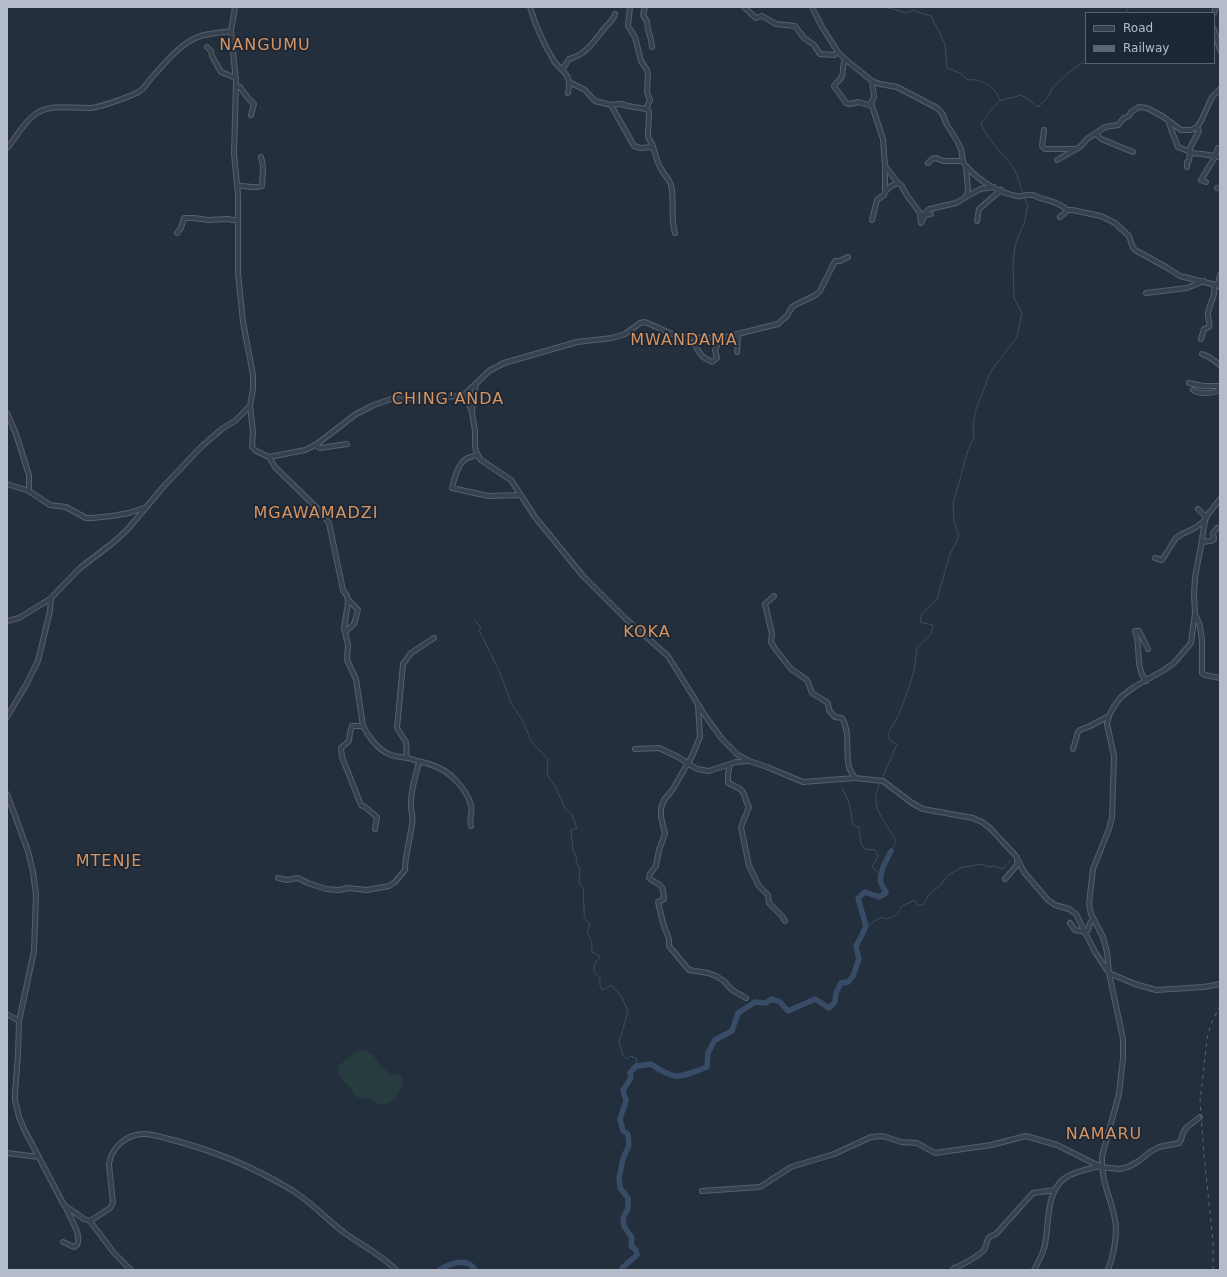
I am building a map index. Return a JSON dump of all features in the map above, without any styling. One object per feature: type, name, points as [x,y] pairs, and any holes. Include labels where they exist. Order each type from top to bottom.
[{"type":"street","points":[[235,7],[231,31],[236,78],[234,154],[237,186],[239,293],[253,375],[253,389],[250,406],[253,432],[252,447],[256,451],[268,457],[275,467],[321,512],[329,523],[343,590],[348,599],[358,610],[354,624],[345,632]]},
{"type":"street","points":[[530,7],[535,23],[549,53],[568,76],[568,93]]},
{"type":"street","points":[[630,7],[628,26],[635,37],[641,61],[647,70],[648,75],[647,92],[650,100],[646,109]]},
{"type":"street","points":[[645,7],[643,15],[647,21],[652,46]]},
{"type":"street","points":[[744,7],[756,18],[762,16],[776,24],[795,26],[804,38],[814,45],[820,54],[834,55],[838,52]]},
{"type":"street","points":[[812,7],[822,27],[844,59],[872,81],[897,87],[940,110],[961,149],[968,181],[968,193],[966,197]]},
{"type":"street","points":[[562,70],[570,58],[576,57],[588,50],[592,43],[596,41],[614,18],[615,14]]},
{"type":"street","points":[[7,148],[31,118],[42,110],[53,108],[93,108],[138,92],[146,86],[176,51],[190,41],[198,37],[231,31]]},
{"type":"street","points":[[1215,32],[1220,50]]},
{"type":"street","points":[[207,47],[211,50],[212,56],[221,72],[236,78]]},
{"type":"street","points":[[844,59],[842,78],[834,86],[846,103],[859,102],[872,106]]},
{"type":"street","points":[[872,81],[874,97],[872,106],[883,139],[885,192]]},
{"type":"street","points":[[569,82],[585,90],[595,100],[611,105],[622,104],[649,111],[648,136],[659,166],[668,178],[671,185],[673,199],[672,222],[676,233]]},
{"type":"street","points":[[236,87],[240,87],[254,104],[251,115]]},
{"type":"street","points":[[1057,160],[1080,147],[1087,139],[1105,127],[1118,125],[1124,118],[1129,116],[1131,112],[1139,107],[1147,108],[1162,116],[1181,130],[1192,130],[1197,127],[1204,117],[1212,98],[1220,89]]},
{"type":"street","points":[[611,105],[634,146],[641,148],[652,147]]},
{"type":"street","points":[[1169,122],[1170,130],[1175,137],[1178,147],[1190,152],[1220,157]]},
{"type":"street","points":[[1187,167],[1186,164],[1190,159],[1190,148],[1199,131],[1197,127]]},
{"type":"street","points":[[1044,130],[1042,146],[1045,149],[1076,149]]},
{"type":"street","points":[[1096,134],[1100,140],[1133,152]]},
{"type":"street","points":[[1206,182],[1201,180],[1218,148]]},
{"type":"street","points":[[237,186],[262,186],[264,164],[261,157]]},
{"type":"street","points":[[928,163],[932,159],[936,158],[950,161],[963,161]]},
{"type":"street","points":[[885,166],[901,185],[920,213],[924,215],[931,214]]},
{"type":"street","points":[[966,167],[983,182],[1014,196],[1034,195],[1039,198],[1057,202],[1068,210],[1076,210],[1101,216],[1110,220],[1129,236],[1135,250],[1180,276],[1217,285]]},
{"type":"street","points":[[872,220],[877,200],[884,195],[891,186],[898,183]]},
{"type":"street","points":[[920,213],[921,222],[924,215],[930,209],[956,203],[980,189],[994,187]]},
{"type":"street","points":[[977,221],[978,209],[1002,190]]},
{"type":"street","points":[[1060,217],[1068,210]]},
{"type":"street","points":[[177,233],[181,228],[184,218],[238,221]]},
{"type":"street","points":[[268,457],[305,450],[365,408],[381,402],[391,399],[463,396],[489,371],[504,363],[577,342],[612,338],[625,334],[640,323],[645,322],[679,337],[721,338],[778,324],[787,316],[792,308],[799,303],[816,296],[835,261],[840,261],[848,257]]},
{"type":"street","points":[[1201,340],[1204,329],[1209,327],[1210,323],[1208,315],[1220,275]]},
{"type":"street","points":[[1146,293],[1188,288],[1204,281]]},
{"type":"street","points":[[737,352],[738,334]]},
{"type":"street","points":[[679,337],[680,342],[694,344],[704,358],[712,362],[717,358],[715,350],[721,338]]},
{"type":"street","points":[[1202,354],[1220,365]]},
{"type":"street","points":[[472,412],[476,382]]},
{"type":"street","points":[[1189,383],[1204,386],[1220,386],[1218,391],[1210,393],[1201,393],[1193,390]]},
{"type":"street","points":[[463,396],[468,401],[472,412],[475,431],[475,446],[478,455],[487,464],[511,480],[535,517],[583,576],[627,620],[668,656],[698,705],[722,739],[738,755],[749,761],[803,782],[855,778],[881,781],[923,809],[967,817],[982,822],[990,828],[1016,856],[1024,872],[1048,900],[1056,905],[1069,909],[1076,914],[1095,952],[1109,973],[1135,984],[1156,990],[1204,987],[1220,984]]},
{"type":"street","points":[[7,620],[19,618],[50,599],[73,574],[128,529],[188,460],[213,436],[235,421],[250,406]]},
{"type":"street","points":[[7,413],[16,434],[29,475],[29,492]]},
{"type":"street","points":[[314,445],[320,448],[347,444]]},
{"type":"street","points":[[478,455],[465,460],[462,463],[452,488],[488,496],[521,495]]},
{"type":"street","points":[[7,484],[29,492],[54,506],[66,508],[86,518],[129,513],[147,507]]},
{"type":"street","points":[[1155,558],[1162,560],[1176,538],[1206,519],[1220,499]]},
{"type":"street","points":[[1108,1270],[1113,1254],[1116,1226],[1101,1166],[1102,1156],[1120,1090],[1123,1058],[1122,1039],[1109,973],[1105,943],[1090,914],[1089,904],[1093,869],[1112,818],[1114,756],[1107,724],[1113,708],[1121,697],[1134,687],[1174,663],[1190,646],[1195,613],[1195,577],[1206,519],[1198,509]]},
{"type":"street","points":[[1202,542],[1211,541],[1214,539],[1213,533],[1217,528]]},
{"type":"street","points":[[774,596],[765,604],[772,634],[771,642],[784,661],[793,670],[807,680],[812,693],[828,703],[829,710],[835,717],[842,718],[844,720],[847,730],[849,768],[855,778]]},
{"type":"street","points":[[7,717],[38,661],[50,611],[50,599]]},
{"type":"street","points":[[348,599],[344,628],[348,645],[347,660],[356,679],[363,726],[384,752],[433,765],[441,769],[457,782],[464,790],[471,806],[471,826]]},
{"type":"street","points":[[1195,613],[1201,634],[1202,673],[1220,678]]},
{"type":"street","points":[[1146,681],[1141,675],[1136,631],[1139,630],[1148,648]]},
{"type":"street","points":[[407,758],[406,742],[397,728],[404,664],[411,653],[434,638]]},
{"type":"street","points":[[698,705],[700,737],[688,762],[673,789],[664,800],[661,808],[661,817],[665,834],[659,850],[656,866],[649,878],[661,885],[664,899],[658,902],[663,925],[669,939],[670,946],[689,970],[716,976],[724,981],[732,990],[746,998]]},
{"type":"street","points":[[1073,749],[1080,730],[1109,716]]},
{"type":"street","points":[[363,726],[352,726],[349,741],[341,748],[342,757],[361,805],[377,817],[375,829]]},
{"type":"street","points":[[635,749],[659,748],[678,756],[698,769],[709,771],[736,762],[749,761]]},
{"type":"street","points":[[278,878],[286,880],[298,878],[308,883],[332,890],[348,888],[367,890],[387,887],[393,884],[405,870],[406,853],[413,822],[411,802],[418,762]]},
{"type":"street","points":[[730,764],[728,783],[738,788],[744,794],[749,807],[741,827],[748,866],[759,886],[768,895],[769,903],[785,921]]},
{"type":"street","points":[[7,794],[27,848],[33,872],[36,895],[34,951],[19,1021],[15,1100],[19,1117],[74,1224],[79,1239],[77,1245],[74,1247],[63,1242]]},
{"type":"street","points":[[1005,879],[1017,865],[1016,856]]},
{"type":"street","points":[[1085,932],[1088,930],[1093,919]]},
{"type":"street","points":[[1070,923],[1075,930],[1085,932]]},
{"type":"street","points":[[7,1014],[19,1021]]},
{"type":"street","points":[[702,1191],[760,1187],[791,1168],[834,1154],[871,1137],[883,1136],[901,1142],[917,1143],[935,1153],[991,1145],[1026,1136],[1057,1145],[1101,1166],[1114,1169],[1128,1167],[1139,1161],[1154,1149],[1179,1143],[1182,1140],[1182,1136],[1186,1128],[1200,1117]]},
{"type":"street","points":[[90,1221],[110,1208],[113,1203],[108,1168],[114,1149],[119,1144],[133,1136],[146,1134],[159,1136],[208,1151],[246,1165],[302,1197],[342,1231],[396,1270]]},
{"type":"street","points":[[7,1153],[39,1157]]},
{"type":"street","points":[[1034,1270],[1045,1244],[1052,1201],[1055,1190],[1060,1182],[1069,1176],[1101,1166]]},
{"type":"street","points":[[952,1270],[977,1256],[984,1250],[987,1241],[991,1236],[996,1234],[1011,1220],[1033,1193],[1055,1190]]},
{"type":"street","points":[[64,1205],[84,1219],[90,1221],[114,1253],[131,1270]]},
{"type":"green space","points":[[363,1050],[373,1055],[380,1066],[393,1076],[399,1074],[403,1079],[397,1095],[386,1104],[380,1105],[368,1099],[355,1096],[351,1088],[339,1077],[338,1066],[355,1053]]},
{"type":"waterway","points":[[885,7],[907,13],[912,10],[931,16],[945,44],[947,68],[960,73],[968,80],[978,80],[992,87],[1000,100]]},
{"type":"waterway","points":[[1126,12],[1129,7]]},
{"type":"waterway","points":[[1023,194],[1018,177],[1013,167],[991,141],[981,124],[993,108],[1002,100],[1020,95],[1027,98],[1038,107],[1048,97],[1053,87],[1067,74],[1080,64],[1085,64]]},
{"type":"waterway","points":[[882,779],[897,744],[890,741],[888,734],[899,714],[910,685],[917,648],[931,634],[933,625],[920,622],[922,613],[937,599],[950,554],[959,536],[954,521],[953,504],[968,450],[974,437],[973,429],[975,412],[991,371],[1017,337],[1022,313],[1014,298],[1013,262],[1015,247],[1024,224],[1028,205],[1024,197]]},
{"type":"waterway","points":[[475,620],[481,628],[479,630],[500,673],[512,705],[523,721],[531,741],[548,759],[547,774],[554,784],[565,808],[571,813],[577,828],[571,830],[573,850],[577,859],[576,863],[580,869],[579,883],[584,889],[584,917],[590,924],[587,934],[591,940],[592,952],[600,956],[594,966],[594,971],[600,978],[600,986],[603,990],[611,985],[622,997],[628,1012],[619,1042],[623,1056],[627,1059],[631,1056],[637,1059],[636,1066]]},
{"type":"waterway","points":[[880,782],[877,791],[877,807],[896,841],[891,851]]},
{"type":"waterway","points":[[842,788],[849,802],[853,825],[859,827],[861,844],[865,849],[875,850],[878,856],[872,867],[881,876]]},
{"type":"waterway","points":[[622,1270],[622,1268],[637,1255],[636,1250],[631,1246],[632,1238],[624,1226],[623,1218],[628,1209],[628,1198],[620,1188],[619,1178],[623,1159],[629,1145],[628,1134],[623,1131],[620,1119],[626,1101],[623,1090],[631,1078],[630,1073],[636,1066],[651,1064],[660,1070],[679,1076],[707,1067],[708,1053],[715,1040],[732,1031],[738,1013],[755,1002],[766,1003],[772,999],[780,1002],[788,1011],[815,999],[829,1008],[835,1002],[836,993],[841,983],[848,982],[853,976],[859,959],[856,946],[866,926],[858,898],[865,892],[879,897],[886,893],[880,881],[883,867],[891,851]]},
{"type":"waterway","points":[[866,926],[882,917],[885,919],[895,915],[899,912],[901,907],[914,900],[918,905],[923,905],[930,893],[940,886],[947,876],[960,868],[981,864],[989,867],[995,866],[1002,869],[1010,861]]},
{"type":"waterway","points":[[1220,1070],[1220,1079]]},
{"type":"waterway","points":[[439,1270],[458,1262],[468,1263],[475,1270]]},
{"type":"railway","points":[[1213,1270],[1213,1242],[1200,1102],[1207,1039],[1211,1024],[1220,1006]]},
{"type":"district","name":"NANGUMU","points":[[265,46]]},
{"type":"district","name":"MWANDAMA","points":[[684,341]]},
{"type":"district","name":"CHING'ANDA","points":[[448,400]]},
{"type":"district","name":"MGAWAMADZI","points":[[316,514]]},
{"type":"district","name":"KOKA","points":[[647,633]]},
{"type":"district","name":"MTENJE","points":[[109,862]]},
{"type":"district","name":"NAMARU","points":[[1104,1135]]}]
